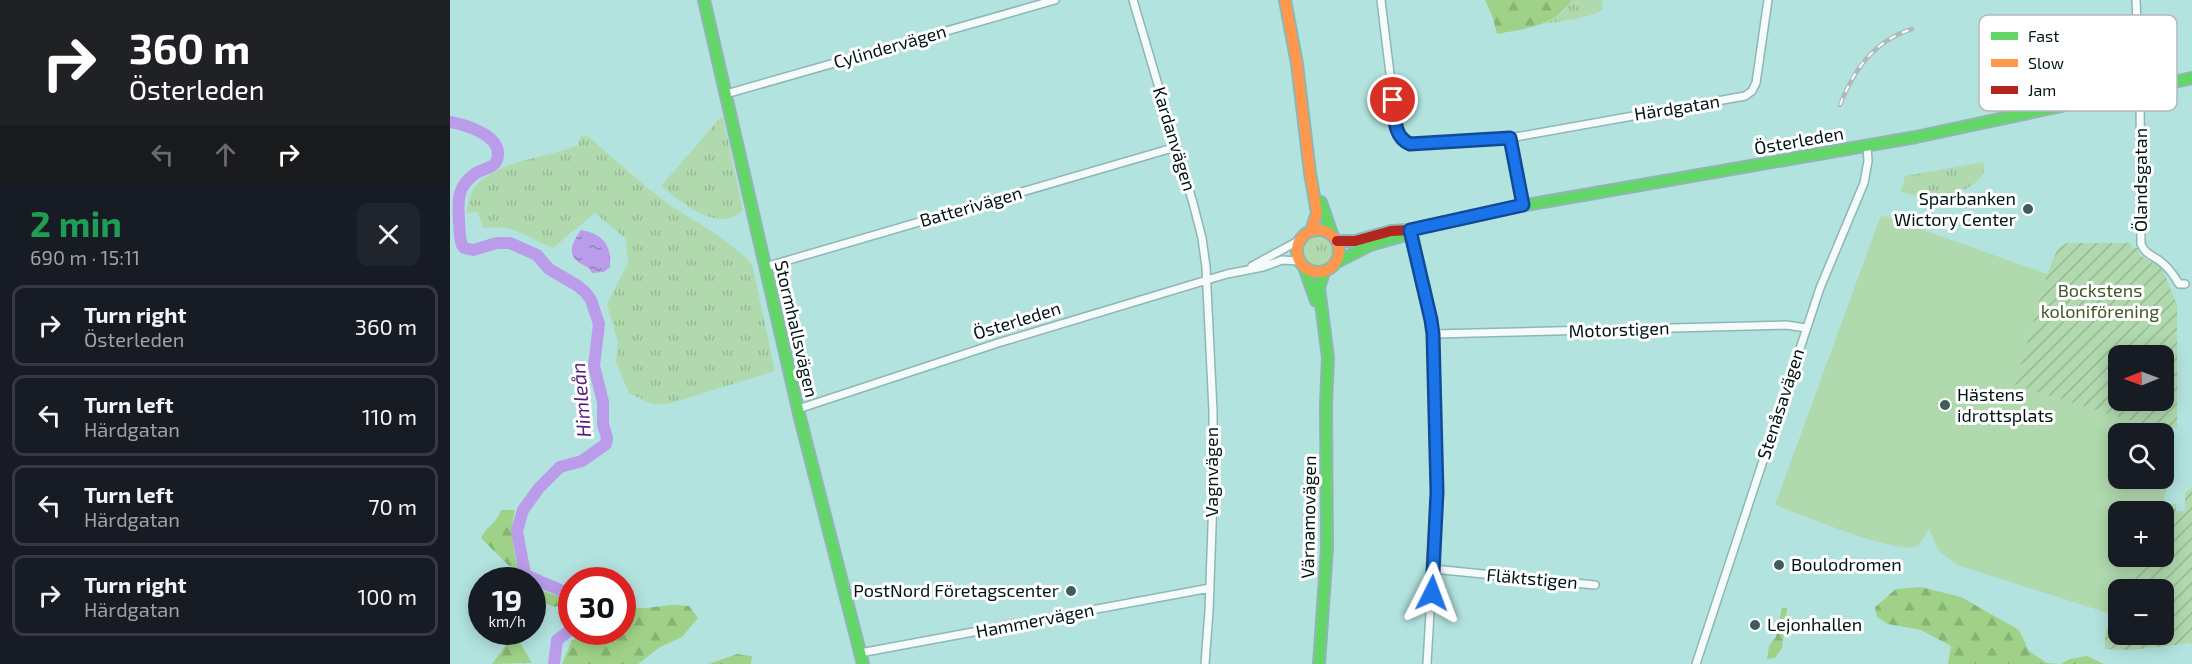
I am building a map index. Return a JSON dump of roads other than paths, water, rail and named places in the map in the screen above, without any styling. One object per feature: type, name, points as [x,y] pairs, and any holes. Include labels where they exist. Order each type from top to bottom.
[{"type":"main road","name":"Stormhallsvägen","points":[[704,0],[798,410],[862,659]]},
{"type":"main road","points":[[1285,3],[1317,213],[1311,231],[1300,240]]},
{"type":"main road","name":"Österleden","points":[[2177,81],[2192,78]]},
{"type":"main road","name":"Österleden","points":[[1334,238],[1347,243],[1398,229],[1410,230],[1523,205],[1867,146],[2040,111]]},
{"type":"main road","points":[[1302,264],[1314,272],[1324,272],[1337,262],[1340,251],[1321,202],[1307,141]]},
{"type":"main road","points":[[1311,231],[1322,230],[1334,238]]},
{"type":"main road","name":"Österleden","points":[[1337,262],[1370,245],[1402,236],[1410,230]]},
{"type":"main road","name":"Värnamovägen","points":[[1300,240],[1297,250],[1319,314],[1326,370],[1327,548],[1320,664]]},
{"type":"main road","name":"Värnamovägen","points":[[1324,272],[1319,288],[1328,358],[1326,370]]},
{"type":"street","name":"Cylindervägen","points":[[726,94],[1055,0]]},
{"type":"street","name":"Kardanvägen","points":[[1133,0],[1202,238],[1206,280]]},
{"type":"street","name":"Härdgatan","points":[[1382,0],[1397,130],[1400,138],[1410,144],[1510,138],[1732,99],[1749,94],[1756,83],[1768,0]]},
{"type":"street","name":"Ölandsgatan","points":[[2136,0],[2137,15]]},
{"type":"street","name":"Ölandsgatan","points":[[2140,111],[2141,244],[2145,252],[2161,261],[2172,272],[2179,284],[2185,284]]},
{"type":"street","points":[[1510,138],[1523,205]]},
{"type":"street","name":"Stenåsavägen","points":[[1696,664],[1806,328],[1820,288],[1864,183],[1868,161],[1867,146]]},
{"type":"street","name":"Batterivägen","points":[[765,267],[1176,147]]},
{"type":"street","points":[[1410,230],[1433,334],[1437,492],[1427,664]]},
{"type":"street","name":"Österleden","points":[[1247,269],[1300,240]]},
{"type":"street","name":"Österleden","points":[[798,410],[998,343],[1206,280],[1263,267],[1282,260],[1302,264]]},
{"type":"street","name":"Vagnvägen","points":[[1205,664],[1210,588],[1213,411],[1206,280]]},
{"type":"street","name":"Motorstigen","points":[[1433,334],[1786,325],[1806,328]]},
{"type":"street","name":"Fläktstigen","points":[[1433,569],[1594,585]]},
{"type":"street","name":"Hammervägen","points":[[862,659],[1210,588]]},
{"type":"water","points":[[581,230],[595,234],[608,247],[610,267],[604,272],[592,273],[574,257],[573,245]]},
{"type":"waterway","name":"Himleån","points":[[450,122],[484,134],[491,139],[498,153],[495,164],[469,178],[462,189],[459,214],[460,239],[464,248],[473,250],[497,243],[510,243],[537,255],[549,269],[586,293],[591,300],[599,324],[594,366],[603,402],[606,444],[582,461],[560,467],[539,488],[523,510],[517,531],[525,574],[558,589]]},
{"type":"waterway","name":"Himleån","points":[[554,664],[558,639]]},
{"type":"railway","points":[[1840,105],[1852,80],[1867,58],[1887,41],[1912,29]]},
{"type":"place","name":"Sparbanken Wictory Center","points":[[2028,209]]},
{"type":"place","name":"Hästens idrottsplats","points":[[1945,405]]},
{"type":"place","name":"Boulodromen","points":[[1779,565]]},
{"type":"place","name":"PostNord Företagscenter","points":[[1071,591]]},
{"type":"place","name":"Lejonhallen","points":[[1755,625]]},
{"type":"park label","name":"Bockstens koloniförening","points":[[2100,301]]}]
